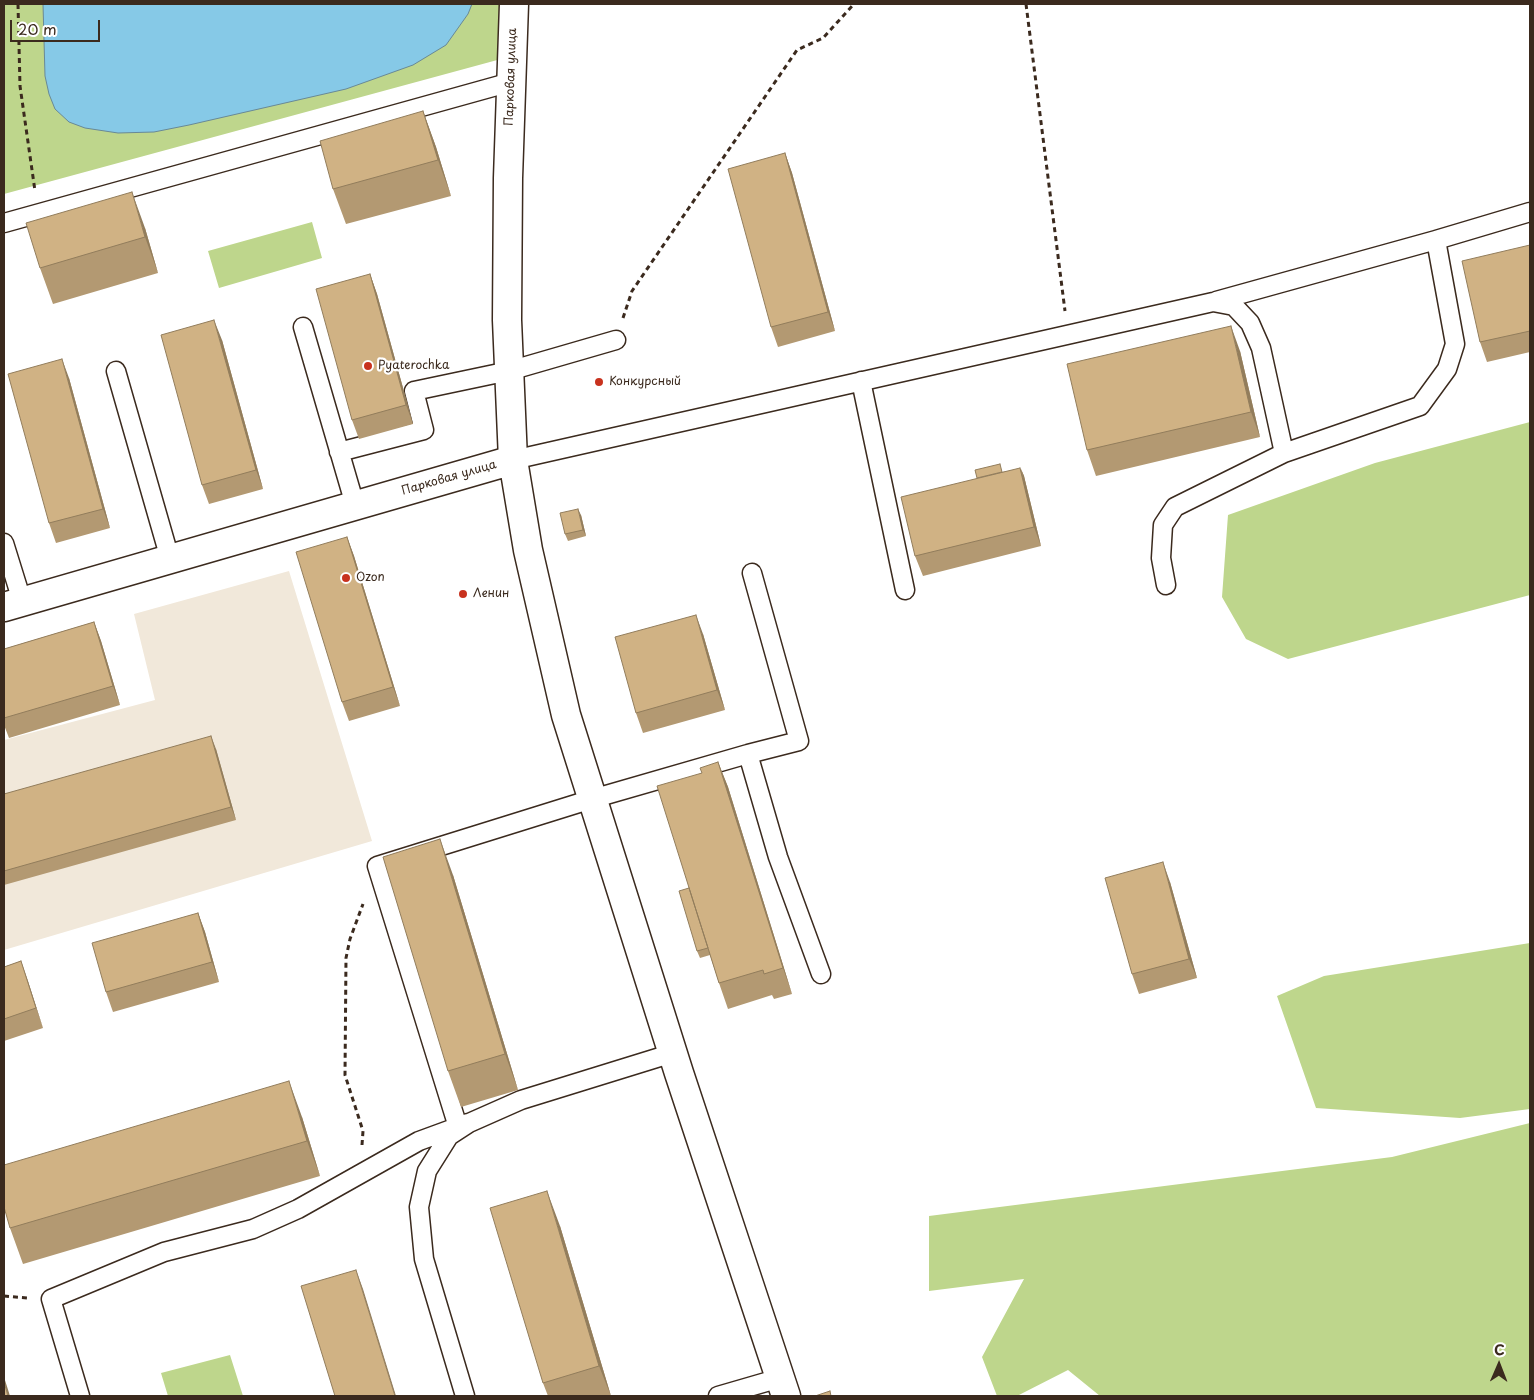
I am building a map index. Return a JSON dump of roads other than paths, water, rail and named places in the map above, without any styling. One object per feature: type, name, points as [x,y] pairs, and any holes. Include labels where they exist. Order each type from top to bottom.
[{"type":"street","name":"Парковая улица","points":[[13,604],[513,460],[507,320],[508,188],[514,4]]},
{"type":"street","points":[[513,460],[528,550],[564,705],[673,1053],[783,1387]]},
{"type":"lane","points":[[4,223],[511,82]]},
{"type":"lane","points":[[513,460],[1213,302],[1530,212]]},
{"type":"lane","points":[[1166,585],[1161,558],[1163,526],[1175,507],[1284,453],[1420,406],[1446,368],[1455,344],[1436,240]]},
{"type":"lane","points":[[1213,302],[1234,306],[1250,323],[1261,348],[1284,453]]},
{"type":"lane","points":[[304,327],[354,505]]},
{"type":"lane","points":[[339,452],[424,430],[414,391],[510,371],[616,340]]},
{"type":"lane","points":[[116,371],[170,559]]},
{"type":"lane","points":[[861,381],[905,590]]},
{"type":"lane","points":[[4,543],[13,604]]},
{"type":"lane","points":[[463,1125],[377,866],[592,799],[748,754],[799,742],[752,573]]},
{"type":"lane","points":[[748,754],[778,857],[821,974]]},
{"type":"lane","points":[[80,1396],[51,1299],[164,1252],[253,1229],[298,1210],[419,1141],[463,1125],[521,1100],[673,1053]]},
{"type":"lane","points":[[463,1125],[449,1136],[427,1171],[419,1207],[424,1259],[465,1396]]},
{"type":"lane","points":[[718,1396],[783,1387]]},
{"type":"water","points":[[43,4],[472,4],[468,14],[446,45],[413,65],[346,89],[154,132],[118,133],[85,128],[69,122],[55,109],[45,76]]},
{"type":"place","name":"Pyaterochka","points":[[368,366]]},
{"type":"place","name":"Конкурсный","points":[[599,382]]},
{"type":"place","name":"Ozon","points":[[346,578]]},
{"type":"place","name":"Ленин","points":[[463,594]]}]
